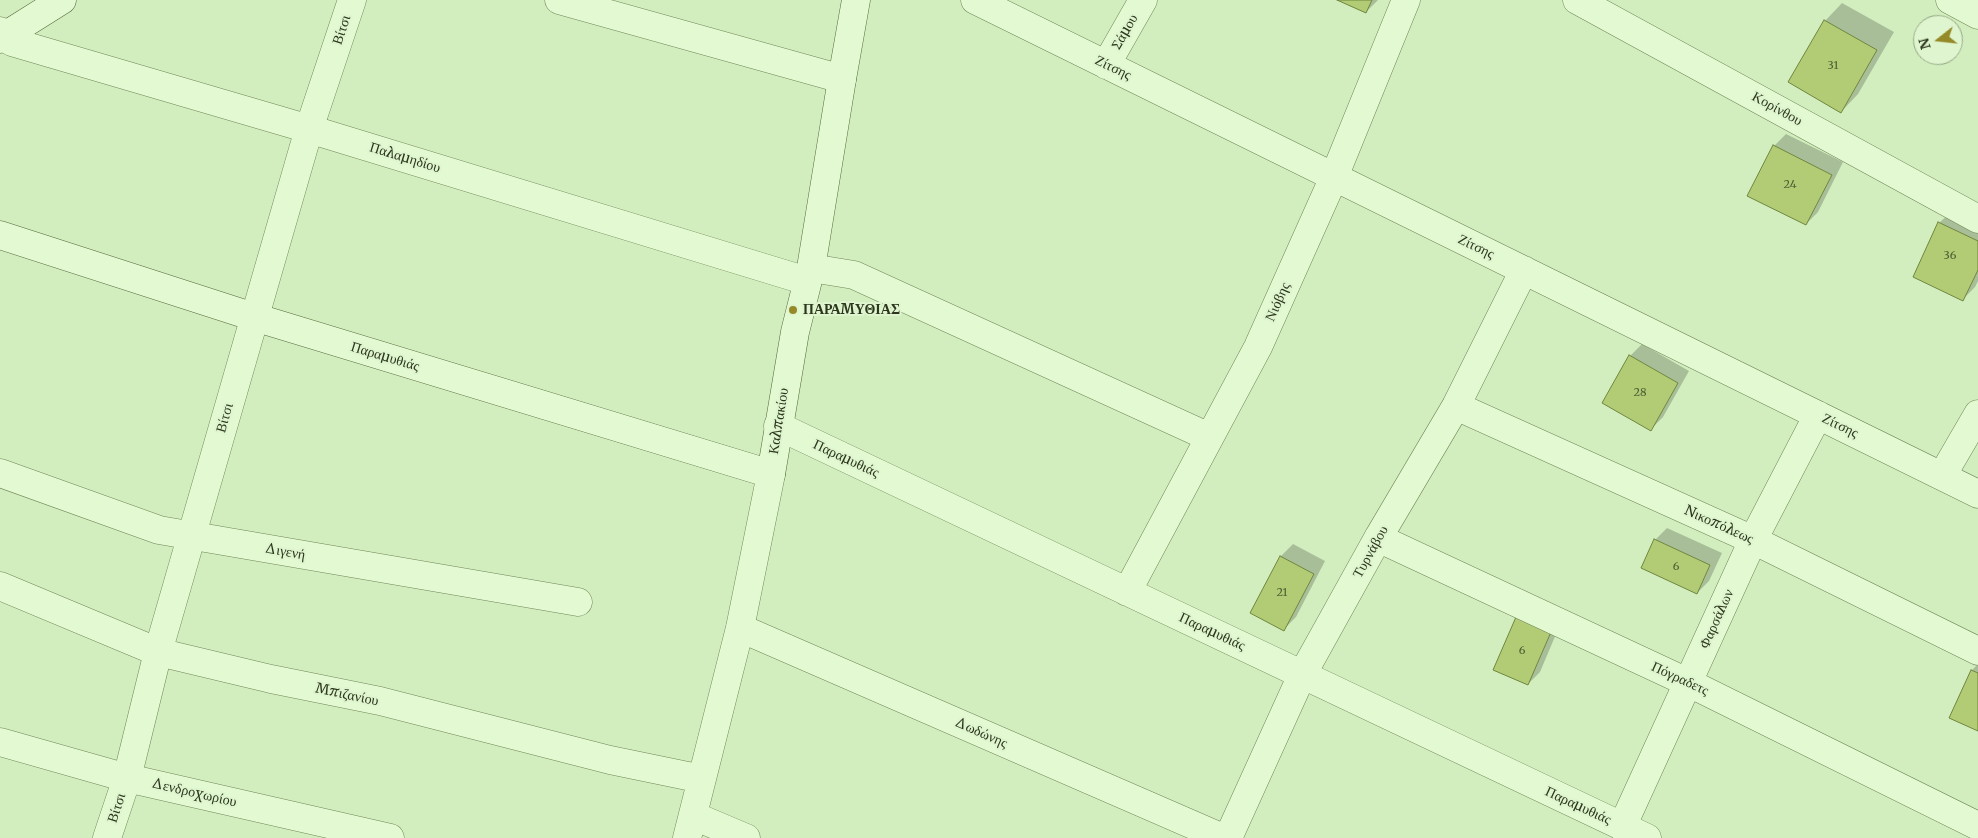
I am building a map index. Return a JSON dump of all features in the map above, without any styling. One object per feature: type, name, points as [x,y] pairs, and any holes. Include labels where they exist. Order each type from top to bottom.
[{"type":"street","points":[[1,35],[62,0]]},
{"type":"street","name":"Βίτσι","points":[[107,838],[127,778],[158,652],[254,317],[309,129],[352,0]]},
{"type":"street","points":[[559,0],[842,79]]},
{"type":"street","name":"Καλπακίου","points":[[690,827],[740,628],[771,474],[795,332],[809,275],[856,0]]},
{"type":"street","name":"Ζίτσης","points":[[975,0],[1978,494]]},
{"type":"street","name":"Σάμου","points":[[1106,65],[1143,0]]},
{"type":"street","name":"Νιόβης","points":[[1127,592],[1258,347],[1334,177],[1406,0]]},
{"type":"street","name":"Κορίνθου","points":[[1576,0],[1978,219]]},
{"type":"street","points":[[1950,0],[1978,15]]},
{"type":"street","name":"Παλαμηδίου","points":[[1,35],[12,42],[809,275],[854,275],[1209,437]]},
{"type":"street","name":"Παραμυθιάς","points":[[0,235],[254,317],[771,474]]},
{"type":"street","name":"Τυρνάβου","points":[[1228,838],[1302,675],[1378,538],[1456,406],[1524,270]]},
{"type":"street","name":"Nικοπόλεως","points":[[1456,406],[1753,540],[1978,651]]},
{"type":"street","points":[[1942,476],[1978,414]]},
{"type":"street","name":"Φαρσάλων","points":[[1622,826],[1753,540],[1818,415]]},
{"type":"street","name":"Παραμυθιάς","points":[[778,426],[1647,838]]},
{"type":"street","name":"Διγενή","points":[[0,473],[159,530],[578,602]]},
{"type":"street","name":"Πόγραδετς","points":[[1378,538],[1689,683],[1978,826]]},
{"type":"street","name":"Μπιζανίου","points":[[0,586],[158,652],[271,679],[380,701],[610,760],[702,779]]},
{"type":"street","name":"Δωδώνης","points":[[740,628],[1223,838]]},
{"type":"street","name":"Δενδροχωρίου","points":[[0,742],[127,778],[390,838]]},
{"type":"street","points":[[690,827],[746,838]]},
{"type":"building","points":[[1337,0],[1372,0],[1366,13]]},
{"type":"building","points":[[1824,20],[1877,50],[1841,113],[1788,82]]},
{"type":"building","points":[[1773,145],[1832,175],[1806,225],[1747,196]]},
{"type":"building","points":[[1938,222],[1978,241],[1978,270],[1963,301],[1913,277]]},
{"type":"building","points":[[1629,355],[1678,383],[1651,431],[1602,403]]},
{"type":"building","points":[[1654,539],[1710,565],[1697,594],[1641,568]]},
{"type":"building","points":[[1280,556],[1314,574],[1284,631],[1250,613]]},
{"type":"building","points":[[1516,617],[1551,632],[1528,685],[1493,670]]},
{"type":"building","points":[[1971,670],[1978,673],[1978,731],[1949,718]]},
{"type":"place","name":"ΠΑΡΑΜΥΘΙΑΣ","points":[[793,310]]}]
